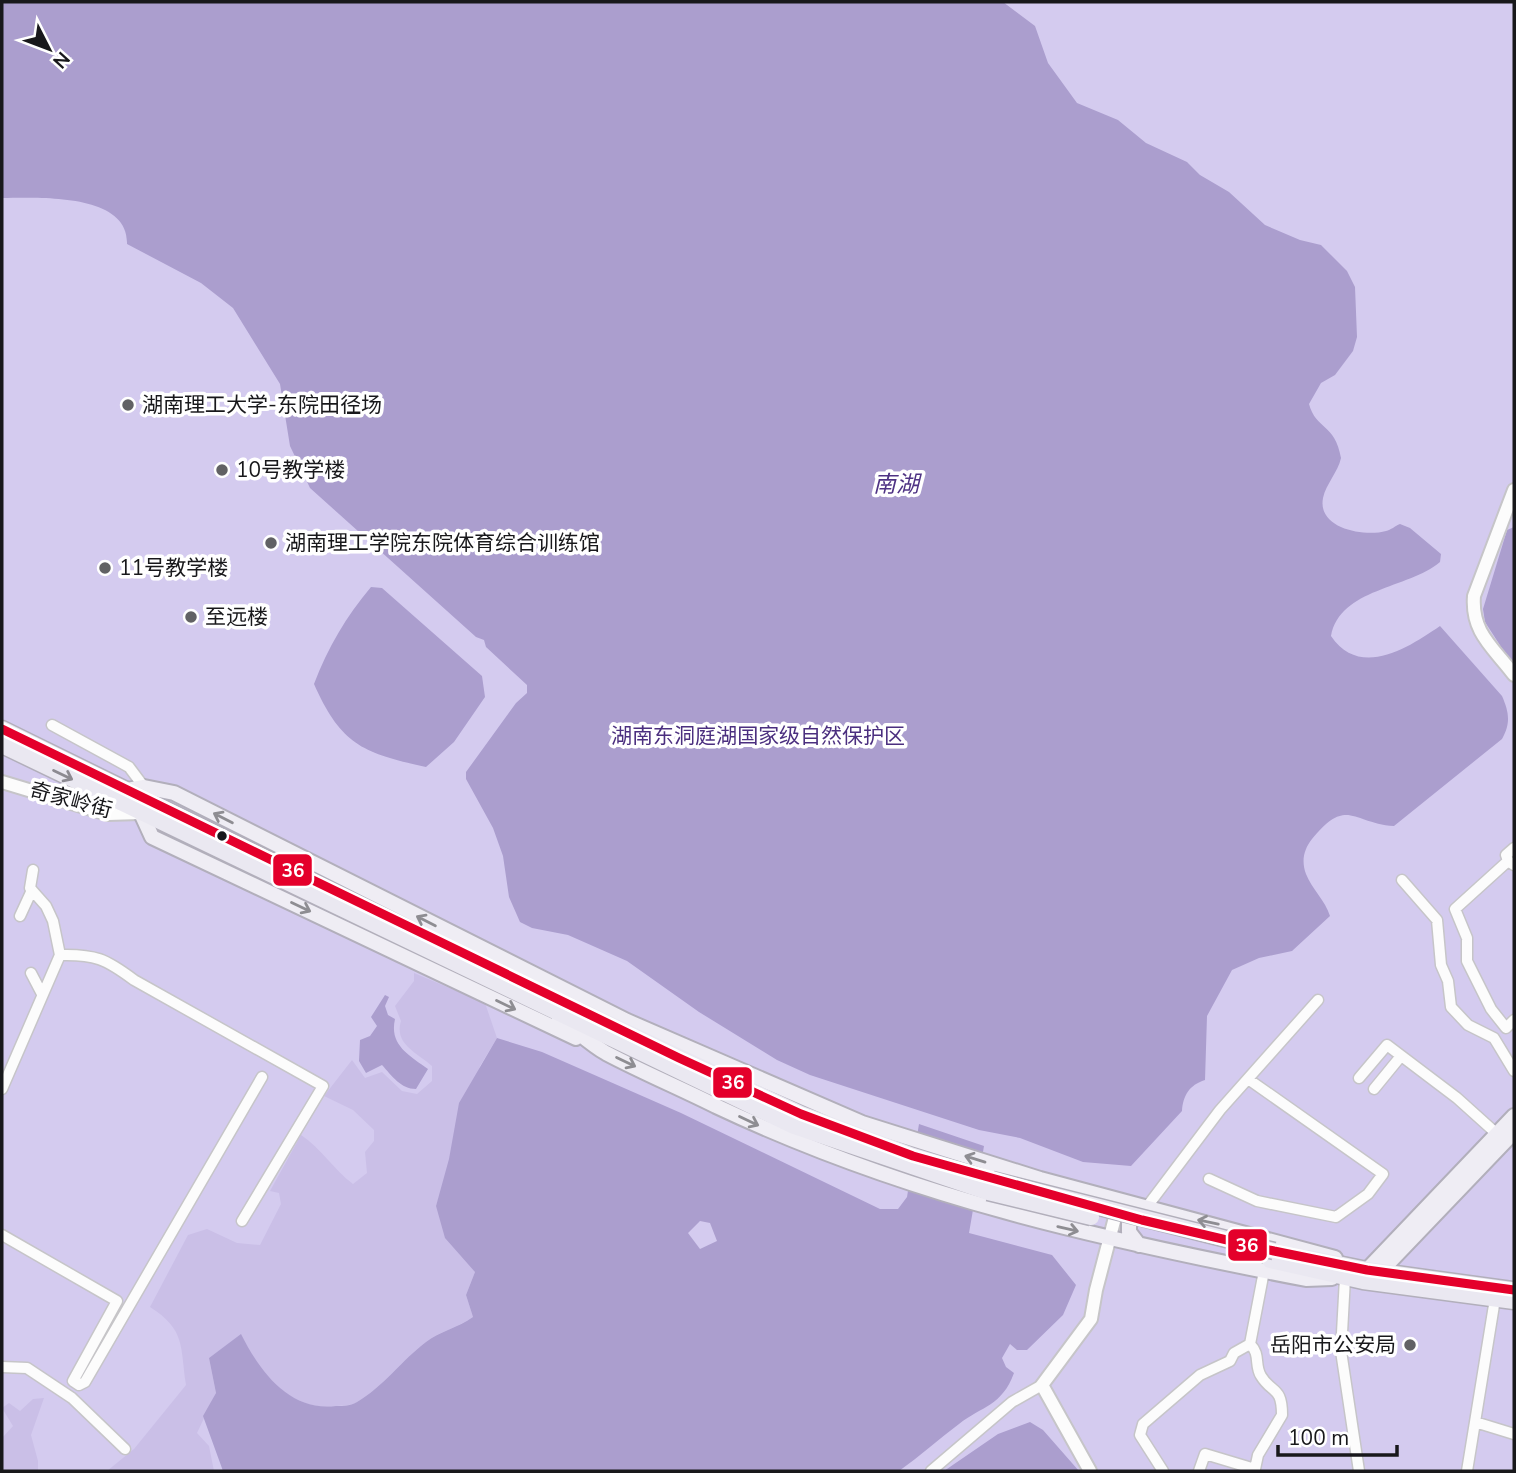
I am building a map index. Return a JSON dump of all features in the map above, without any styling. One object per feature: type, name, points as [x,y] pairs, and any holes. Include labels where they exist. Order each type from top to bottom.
[{"type":"highway","points":[[2,729],[574,1001],[607,1032]]},
{"type":"highway","points":[[2,745],[544,1015],[607,1032],[794,1126],[988,1192],[1270,1261],[1345,1278],[1372,1276],[1514,1290]]},
{"type":"highway","points":[[1270,1261],[1514,1301]]},
{"type":"main road","points":[[144,787],[162,807]]},
{"type":"main road","points":[[127,790],[144,787],[174,793],[594,1011],[607,1032]]},
{"type":"main road","points":[[544,1015],[574,1029],[607,1032],[675,1064],[862,1123],[1040,1179],[1316,1251],[1372,1276]]},
{"type":"main road","points":[[675,1064],[762,1127],[905,1184],[1027,1220],[1139,1245],[1270,1261]]},
{"type":"main road","points":[[1372,1276],[1514,1116]]},
{"type":"main road","points":[[1372,1276],[1514,1132]]},
{"type":"main road","points":[[1139,1245],[1129,1232],[1129,1223],[1135,1214],[1146,1208]]},
{"type":"street","points":[[1514,490],[1474,596],[1472,614],[1478,630],[1514,675]]},
{"type":"street","points":[[52,725],[129,767],[144,787]]},
{"type":"street","name":"奇家岭街","points":[[2,782],[108,814],[141,813]]},
{"type":"street","points":[[1514,848],[1506,855],[1511,863],[1455,909],[1467,938],[1466,961],[1478,986],[1506,1028],[1514,1020]]},
{"type":"street","points":[[20,916],[32,890],[33,870]]},
{"type":"street","points":[[1402,880],[1437,920],[1441,965],[1448,981],[1451,1007],[1468,1024],[1494,1038],[1514,1071]]},
{"type":"street","points":[[2,1089],[60,955],[53,920],[46,906],[32,890]]},
{"type":"street","points":[[60,955],[93,955],[114,965],[134,980],[323,1086],[242,1221]]},
{"type":"street","points":[[31,973],[42,994]]},
{"type":"street","points":[[1146,1208],[1248,1079],[1318,1000]]},
{"type":"street","points":[[1359,1078],[1387,1045],[1457,1098],[1497,1133]]},
{"type":"street","points":[[1374,1089],[1401,1056]]},
{"type":"street","points":[[2,1236],[117,1301],[73,1381],[79,1385],[85,1382],[262,1077]]},
{"type":"street","points":[[1209,1180],[1257,1201],[1336,1217],[1368,1194],[1383,1174],[1248,1079]]},
{"type":"street","points":[[931,1471],[1012,1402],[1042,1385],[1091,1319],[1120,1201]]},
{"type":"street","points":[[1163,1471],[1140,1436],[1143,1424],[1200,1375],[1230,1361],[1234,1353],[1250,1344],[1270,1261]]},
{"type":"street","points":[[1345,1278],[1341,1351],[1359,1471]]},
{"type":"street","points":[[1467,1471],[1495,1299]]},
{"type":"street","points":[[1199,1471],[1205,1454],[1255,1469],[1258,1455],[1282,1415],[1277,1389],[1261,1376],[1256,1350],[1250,1344]]},
{"type":"street","points":[[2,1367],[27,1368],[72,1398],[125,1449]]},
{"type":"street","points":[[1042,1385],[1090,1471]]},
{"type":"street","points":[[1475,1422],[1514,1434]]},
{"type":"green space","name":"湖南东洞庭湖国家级自然保护区","points":[[2,2],[1514,2],[1514,1471],[2,1471]]},
{"type":"shaded area","points":[[414,973],[485,1003],[497,1038],[480,1066],[436,1206],[460,1255],[472,1265],[475,1272],[466,1295],[473,1317],[426,1342],[366,1396],[352,1404],[337,1406],[305,1403],[291,1396],[267,1376],[241,1335],[209,1358],[216,1393],[197,1433],[209,1446],[214,1471],[107,1471],[134,1449],[186,1385],[176,1332],[162,1315],[150,1307],[188,1235],[207,1229],[237,1243],[260,1245],[281,1204],[279,1193],[270,1191],[301,1135],[353,1184],[367,1173],[365,1152],[374,1141],[374,1130],[353,1110],[324,1096],[352,1060],[365,1078],[382,1072],[402,1091],[417,1094],[432,1081],[432,1066],[413,1052],[401,1036],[401,1021],[395,1006],[414,981]]},
{"type":"shaded area","points":[[44,1398],[31,1435],[38,1471],[2,1471],[2,1438],[13,1426],[2,1408],[9,1403],[20,1411],[33,1399]]},
{"type":"water","name":"南湖","points":[[2,2],[1003,2],[1035,26],[1048,63],[1077,103],[1118,120],[1146,143],[1187,162],[1200,175],[1229,192],[1265,225],[1300,240],[1321,245],[1347,271],[1355,287],[1357,337],[1353,351],[1335,375],[1321,383],[1309,404],[1316,418],[1334,438],[1341,458],[1323,498],[1323,509],[1335,524],[1355,531],[1377,533],[1400,524],[1410,528],[1441,554],[1440,562],[1426,571],[1377,591],[1347,608],[1337,620],[1331,636],[1343,649],[1356,656],[1370,658],[1399,650],[1440,626],[1502,696],[1508,718],[1505,733],[1502,739],[1394,826],[1342,815],[1324,826],[1312,839],[1304,855],[1304,869],[1330,916],[1292,951],[1259,958],[1232,970],[1207,1016],[1205,1080],[1191,1088],[1185,1096],[1182,1111],[1131,1166],[1083,1162],[1020,1138],[979,1130],[810,1075],[777,1060],[699,1012],[627,961],[568,935],[532,928],[520,922],[509,897],[503,856],[493,828],[466,779],[466,772],[516,703],[527,693],[527,685],[486,647],[484,640],[476,637],[310,488],[290,446],[280,384],[233,308],[201,283],[127,244],[124,227],[113,215],[97,207],[57,199],[2,198]]},
{"type":"water","points":[[1514,527],[1514,667],[1485,622],[1483,609],[1507,530]]},
{"type":"water","points":[[371,587],[382,588],[482,676],[485,697],[454,742],[426,767],[386,757],[356,743],[334,721],[314,684],[338,633]]},
{"type":"water","points":[[385,995],[389,997],[385,1006],[388,1015],[395,1019],[395,1036],[398,1043],[428,1069],[416,1089],[401,1084],[382,1065],[366,1073],[359,1061],[360,1040],[370,1036],[377,1026],[371,1017]]},
{"type":"water","points":[[497,1038],[542,1052],[681,1113],[880,1209],[898,1209],[907,1197],[919,1124],[984,1146],[969,1233],[1052,1255],[1076,1285],[1063,1315],[1027,1350],[1017,1350],[1010,1344],[1002,1358],[1006,1367],[1014,1373],[1004,1392],[899,1471],[223,1471],[203,1416],[216,1393],[209,1358],[241,1334],[267,1375],[291,1396],[304,1403],[319,1406],[344,1406],[366,1396],[431,1338],[473,1317],[466,1295],[475,1272],[445,1238],[436,1206],[449,1159],[459,1103]],"holes":[[[700,1221],[710,1223],[717,1241],[700,1249],[688,1233]]]},
{"type":"water","points":[[1030,1422],[1043,1430],[1079,1471],[944,1471],[998,1434]]},
{"type":"transit line","name":"36","points":[[2,729],[679,1058],[801,1114],[913,1156],[1142,1220],[1274,1251],[1367,1270],[1514,1290]]},
{"type":"place","name":"湖南理工大学-东院田径场","points":[[128,405]]},
{"type":"place","name":"10号教学楼","points":[[222,470]]},
{"type":"place","name":"湖南理工学院东院体育综合训练馆","points":[[271,543]]},
{"type":"place","name":"11号教学楼","points":[[105,568]]},
{"type":"place","name":"至远楼","points":[[191,617]]},
{"type":"place","name":"岳阳市公安局","points":[[1410,1345]]}]
